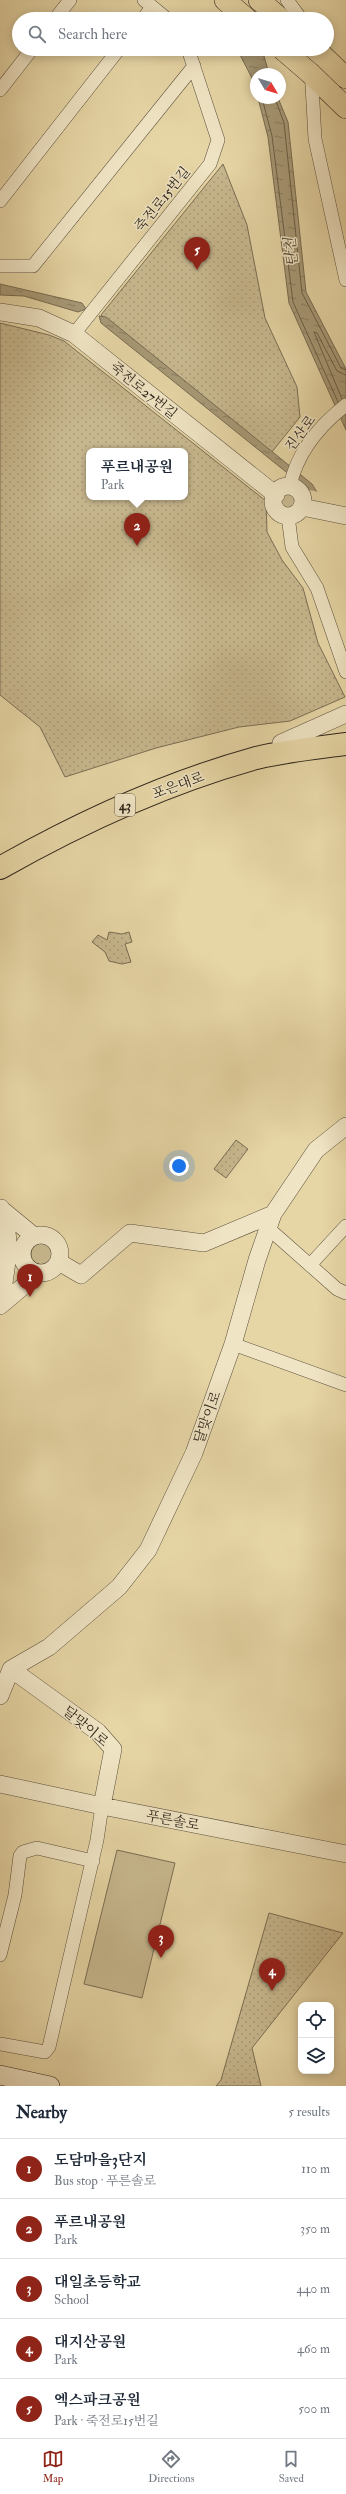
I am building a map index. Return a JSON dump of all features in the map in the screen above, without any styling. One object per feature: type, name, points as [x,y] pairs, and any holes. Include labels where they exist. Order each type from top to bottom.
[{"type":"highway","name":"포은대로","points":[[0,854],[53,825],[126,792],[251,748],[281,742],[345,721]]},
{"type":"highway","name":"포은대로","points":[[0,868],[59,835],[132,802],[217,771],[257,758],[346,744]]},
{"type":"main road","points":[[225,0],[239,12]]},
{"type":"main road","points":[[259,0],[273,12]]},
{"type":"main road","points":[[290,56],[346,108]]},
{"type":"main road","points":[[321,56],[346,78]]},
{"type":"main road","points":[[0,2075],[50,2086]]},
{"type":"street","points":[[61,12],[70,0]]},
{"type":"street","points":[[287,0],[296,12]]},
{"type":"street","points":[[148,4],[158,12]]},
{"type":"street","points":[[0,90],[27,56]]},
{"type":"street","points":[[0,201],[114,56]]},
{"type":"street","name":"죽전로15번길","points":[[74,334],[210,164],[218,140],[190,56]]},
{"type":"street","points":[[315,56],[315,139],[346,280]]},
{"type":"street","points":[[0,266],[33,266],[194,66]]},
{"type":"street","name":"죽전로27번길","points":[[0,312],[39,318],[74,334],[276,495]]},
{"type":"street","name":"진산로","points":[[291,481],[298,458],[318,432],[346,405]]},
{"type":"street","points":[[346,516],[301,511],[276,510],[273,501],[280,489],[291,481],[300,493],[301,511],[292,547],[317,588],[346,672]]},
{"type":"street","name":"달맞이로","points":[[102,1806],[113,1749],[98,1732],[11,1669],[48,1647],[119,1587],[148,1550],[194,1452],[233,1344],[271,1221],[316,1150],[346,1126]]},
{"type":"street","points":[[0,1208],[34,1236]]},
{"type":"street","points":[[0,1208],[8,1228],[9,1259],[1,1305]]},
{"type":"street","points":[[59,1262],[81,1275],[130,1234],[204,1243],[271,1221],[310,1265],[337,1289],[346,1293]]},
{"type":"street","points":[[310,1265],[346,1226]]},
{"type":"street","points":[[1,1305],[39,1274],[47,1273],[59,1262],[60,1248],[56,1241],[43,1234],[34,1236],[24,1244],[22,1252],[26,1266],[39,1274]]},
{"type":"street","points":[[233,1344],[346,1385]]},
{"type":"street","points":[[0,1696],[11,1669]]},
{"type":"street","name":"푸른솔로","points":[[0,1784],[102,1806],[346,1854]]},
{"type":"street","points":[[0,2044],[45,2052],[50,2047],[93,1861],[102,1806]]},
{"type":"street","points":[[0,1955],[14,1895],[20,1856],[23,1852],[37,1848],[93,1861]]},
{"type":"shaded area","points":[[223,164],[247,225],[265,318],[297,387],[300,417],[271,453],[101,315]]},
{"type":"shaded area","points":[[0,323],[49,335],[64,341],[266,501],[267,532],[282,560],[303,588],[318,643],[345,697],[290,721],[239,727],[156,748],[65,777],[40,727],[0,695]]},
{"type":"shaded area","points":[[285,494],[291,494],[295,498],[295,504],[291,508],[285,508],[281,504],[281,498]]},
{"type":"shaded area","points":[[109,932],[122,934],[129,932],[132,942],[125,944],[131,962],[122,964],[109,961],[105,952],[92,942],[98,935],[107,940]]},
{"type":"shaded area","points":[[236,1140],[248,1149],[226,1178],[214,1169]]},
{"type":"shaded area","points":[[42,1243],[50,1246],[53,1254],[50,1262],[42,1265],[34,1262],[31,1254],[34,1246]]},
{"type":"shaded area","points":[[117,1850],[175,1863],[142,1998],[84,1984]]},
{"type":"shaded area","points":[[269,1913],[343,1933],[252,2048],[261,2086],[216,2086],[221,2080]]},
{"type":"water","points":[[241,56],[264,56],[267,68],[250,68],[250,74]]},
{"type":"water","name":"탄천","points":[[260,104],[280,104],[288,122],[306,292],[346,369],[346,430],[289,303],[268,137]]},
{"type":"water","points":[[0,284],[82,303],[86,309],[78,312],[24,296],[0,295]]},
{"type":"water","points":[[99,316],[106,317],[312,484],[323,502],[315,517],[306,488],[101,323]]},
{"type":"pier","points":[[309,490],[319,492],[324,500],[346,497],[346,531],[317,520]]},
{"type":"place","name":"엑스파크공원","points":[[197,270]]},
{"type":"place","name":"푸르내공원","points":[[137,546]]},
{"type":"place","name":"도담마을3단지","points":[[30,1297]]},
{"type":"place","name":"대일초등학교","points":[[161,1958]]},
{"type":"place","name":"대지산공원","points":[[272,1991]]}]
